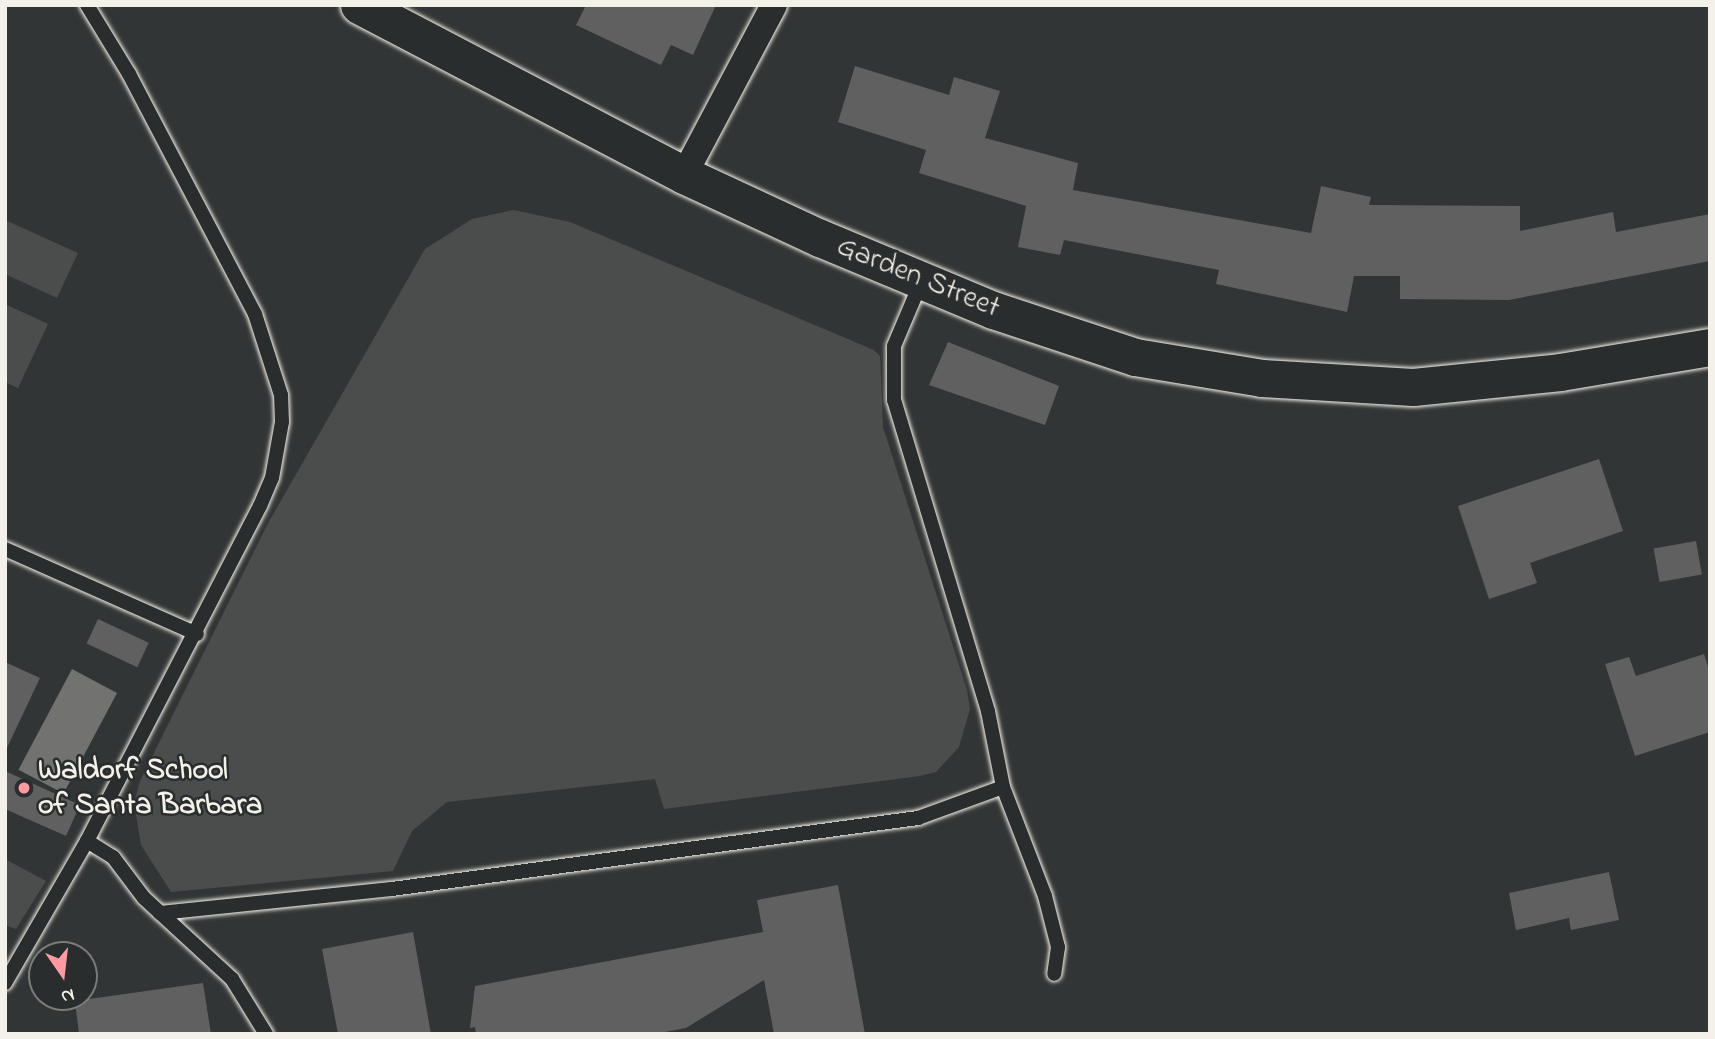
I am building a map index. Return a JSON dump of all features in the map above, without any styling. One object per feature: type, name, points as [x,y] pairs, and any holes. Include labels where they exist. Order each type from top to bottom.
[{"type":"street","name":"Garden Street","points":[[359,5],[684,175],[922,281],[1089,343],[1201,369],[1262,378],[1413,387],[1524,376],[1710,347]]},
{"type":"street","points":[[684,175],[774,5]]},
{"type":"lane","points":[[5,983],[87,841],[197,634],[272,478],[280,440],[281,395],[266,341],[234,271],[129,74],[87,5]]},
{"type":"lane","points":[[922,281],[894,346],[894,400],[988,711],[1003,787],[1045,897],[1058,947],[1054,974]]},
{"type":"lane","points":[[5,549],[197,634]]},
{"type":"lane","points":[[160,913],[392,889],[918,818],[1003,787]]},
{"type":"lane","points":[[87,841],[113,857],[160,913],[232,979],[266,1034]]},
{"type":"shaded area","points":[[513,210],[570,222],[874,350],[880,356],[883,427],[967,690],[970,709],[959,747],[936,772],[920,776],[664,809],[655,779],[447,802],[412,831],[393,871],[171,892],[141,845],[134,803],[140,781],[267,525],[425,249],[472,219]]},
{"type":"shaded area","points":[[5,220],[78,253],[57,298],[5,274]]},
{"type":"shaded area","points":[[5,304],[48,324],[18,388],[5,382]]},
{"type":"shaded area","points":[[72,669],[117,693],[64,794],[18,770]]},
{"type":"shaded area","points":[[5,859],[46,881],[16,929],[5,925]]},
{"type":"building","points":[[586,5],[716,5],[693,55],[671,45],[661,65],[576,25]]},
{"type":"building","points":[[855,66],[949,95],[954,77],[1000,91],[985,138],[1078,163],[1073,190],[1311,233],[1321,186],[1371,197],[1369,205],[1520,206],[1520,231],[1613,212],[1616,232],[1710,214],[1710,261],[1509,300],[1400,299],[1400,276],[1354,276],[1347,312],[1216,284],[1219,270],[1064,240],[1060,255],[1018,247],[1026,206],[919,173],[926,150],[838,122]]},
{"type":"building","points":[[948,342],[1059,386],[1045,425],[929,385]]},
{"type":"building","points":[[1599,459],[1623,531],[1530,563],[1537,583],[1489,599],[1458,506]]},
{"type":"building","points":[[1696,541],[1702,574],[1660,582],[1654,548]]},
{"type":"building","points":[[98,619],[149,643],[137,667],[87,643]]},
{"type":"building","points":[[1704,654],[1710,673],[1710,732],[1635,756],[1605,664],[1629,657],[1636,676]]},
{"type":"building","name":"Waldorf School of Santa Barbara","points":[[5,662],[40,678],[5,752]]},
{"type":"building","name":"Waldorf School of Santa Barbara","points":[[5,771],[80,805],[66,836],[5,809]]},
{"type":"building","points":[[1609,872],[1619,920],[1571,930],[1569,918],[1516,930],[1509,893]]},
{"type":"building","points":[[838,885],[865,1034],[774,1034],[764,980],[686,1028],[654,1034],[476,1034],[475,1027],[470,1028],[475,986],[763,932],[757,900]]},
{"type":"building","points":[[413,932],[431,1034],[338,1034],[322,949]]},
{"type":"building","points":[[203,983],[211,1034],[79,1034],[76,1011],[98,1011],[98,998]]},
{"type":"place","name":"Waldorf School of Santa Barbara","points":[[24,788]]}]
